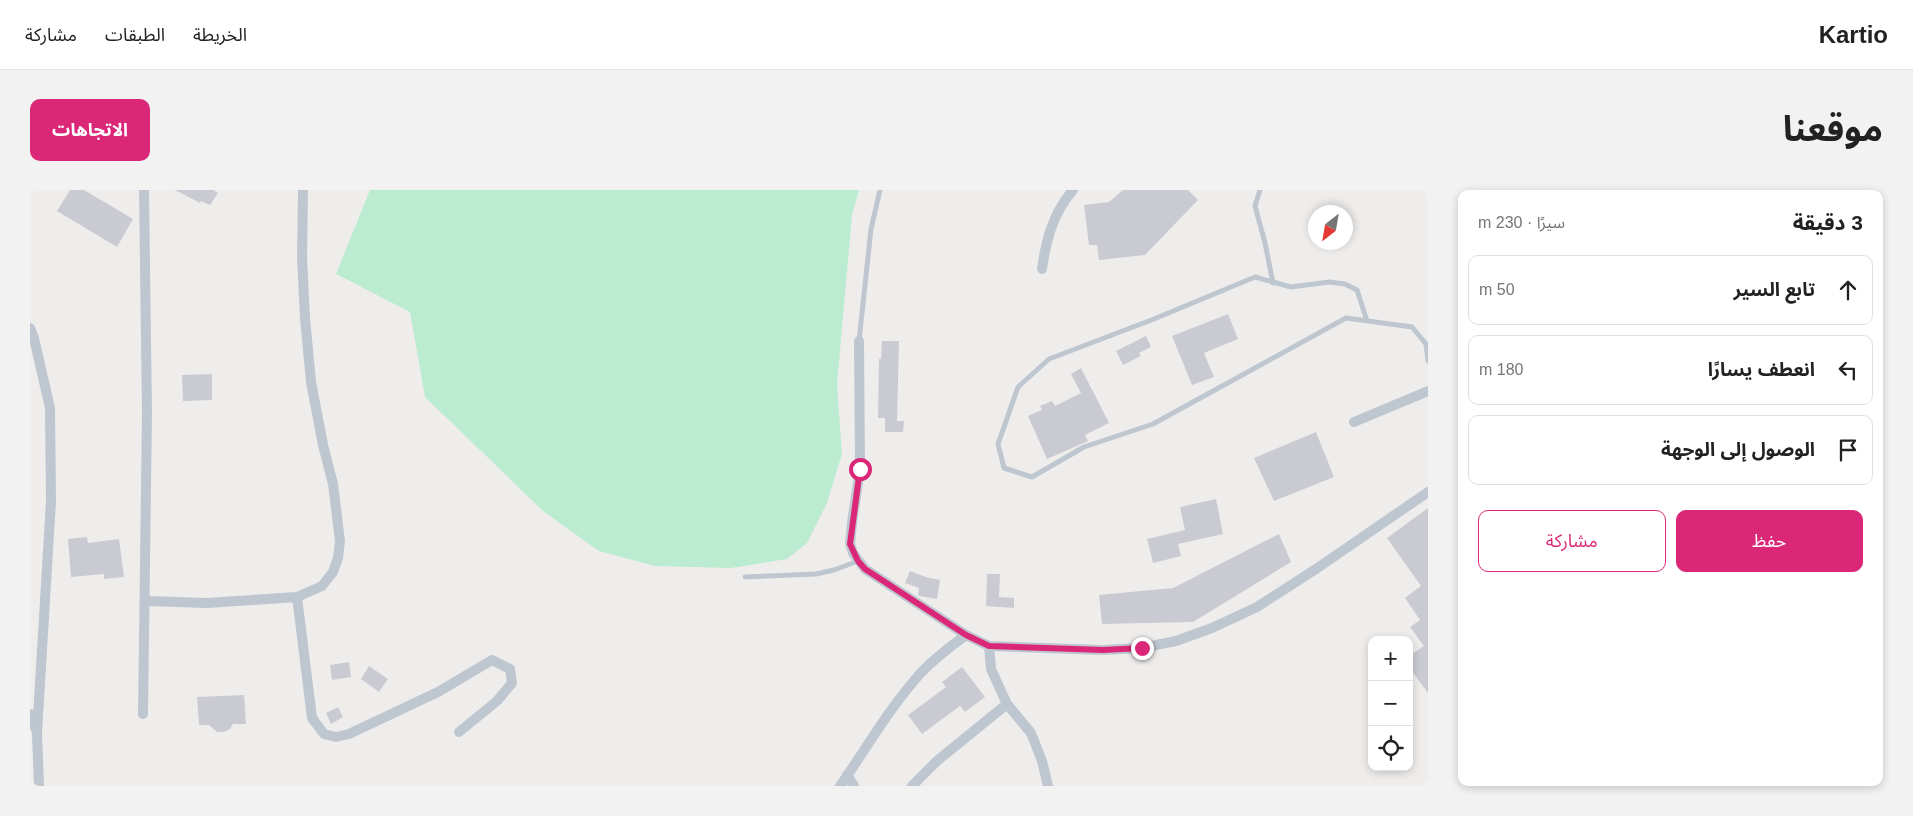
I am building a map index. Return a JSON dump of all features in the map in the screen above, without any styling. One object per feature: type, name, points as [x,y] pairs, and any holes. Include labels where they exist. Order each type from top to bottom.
[{"type":"street","points":[[143,714],[147,413],[144,190]]},
{"type":"street","points":[[146,601],[207,603],[297,598],[322,586],[333,572],[338,558],[340,542],[333,484],[323,445],[311,382],[305,318],[303,190]]},
{"type":"street","points":[[1042,269],[1045,247],[1052,222],[1060,207],[1073,190]]},
{"type":"street","points":[[30,328],[50,408],[51,501],[37,733],[38,786]]},
{"type":"street","points":[[859,341],[860,469],[850,544],[858,561],[865,569],[966,635],[989,646],[1103,650],[1142,648],[1176,641],[1212,628],[1257,606],[1316,569],[1428,492]]},
{"type":"street","points":[[1354,422],[1428,391]]},
{"type":"street","points":[[297,598],[312,718],[324,734],[336,737],[349,734],[372,724],[438,692],[492,660],[510,669],[512,682],[497,700],[459,732]]},
{"type":"street","points":[[840,786],[880,725],[919,674],[966,635]]},
{"type":"street","points":[[989,646],[991,669],[1007,704],[1031,733],[1042,761],[1046,785]]},
{"type":"street","points":[[912,786],[937,761],[1007,704]]},
{"type":"street","points":[[30,714],[37,733]]},
{"type":"street","points":[[847,775],[854,786]]},
{"type":"lane","points":[[859,341],[871,229],[880,190]]},
{"type":"lane","points":[[1260,190],[1255,206],[1273,282]]},
{"type":"lane","points":[[1367,321],[1356,290],[1345,284],[1329,282],[1291,287],[1256,277],[1049,359],[1018,387],[998,444],[1004,468],[1032,477],[1084,447],[1154,424],[1346,318],[1367,321],[1412,327],[1426,344],[1428,361]]},
{"type":"lane","points":[[745,577],[816,574],[834,570],[858,561]]},
{"type":"green space","points":[[370,190],[859,190],[852,215],[837,384],[842,454],[827,503],[807,543],[787,559],[731,568],[655,566],[599,551],[543,511],[425,397],[410,312],[336,274]]},
{"type":"building","points":[[70,190],[84,190],[133,219],[117,247],[57,211]]},
{"type":"building","points":[[175,190],[213,190],[218,193],[210,205],[201,201],[200,203]]},
{"type":"building","points":[[1123,190],[1188,190],[1198,200],[1145,255],[1099,260],[1097,245],[1089,245],[1084,205],[1109,202]]},
{"type":"building","points":[[1228,314],[1238,339],[1204,353],[1214,377],[1192,385],[1172,336]]},
{"type":"building","points":[[1146,336],[1151,347],[1139,353],[1141,356],[1123,365],[1116,351]]},
{"type":"building","points":[[882,341],[899,341],[897,421],[904,421],[903,432],[885,432],[885,418],[878,418],[879,359],[881,359]]},
{"type":"building","points":[[1081,368],[1109,423],[1085,435],[1088,441],[1047,459],[1028,416],[1042,410],[1040,406],[1052,401],[1055,406],[1081,393],[1071,374]]},
{"type":"building","points":[[212,374],[212,400],[183,401],[182,375]]},
{"type":"building","points":[[1316,432],[1334,477],[1274,501],[1254,458]]},
{"type":"building","points":[[1216,499],[1223,534],[1178,544],[1181,556],[1153,563],[1147,539],[1185,530],[1180,507]]},
{"type":"building","points":[[1428,508],[1428,693],[1413,672],[1413,653],[1424,646],[1410,627],[1420,620],[1405,598],[1421,586],[1387,538]]},
{"type":"building","points":[[1279,534],[1291,562],[1193,622],[1102,624],[1099,595],[1173,588]]},
{"type":"building","points":[[87,537],[88,543],[119,539],[124,577],[104,579],[104,574],[71,577],[68,539]]},
{"type":"building","points":[[910,571],[940,580],[937,599],[919,596],[919,588],[905,583]]},
{"type":"building","points":[[987,574],[1000,574],[999,597],[1014,598],[1014,608],[986,606]]},
{"type":"building","points":[[349,662],[351,677],[332,680],[330,665]]},
{"type":"building","points":[[369,666],[388,679],[379,692],[361,679]]},
{"type":"building","points":[[962,667],[985,697],[965,712],[960,706],[922,734],[908,715],[946,687],[942,682]]},
{"type":"building","points":[[244,695],[246,724],[233,724],[230,729],[224,732],[217,732],[209,725],[199,725],[197,697]]},
{"type":"building","points":[[338,707],[343,717],[331,724],[326,713]]},
{"type":"route","points":[[860,469],[850,544],[858,561],[865,569],[966,635],[989,646],[1103,650],[1142,648]]}]
